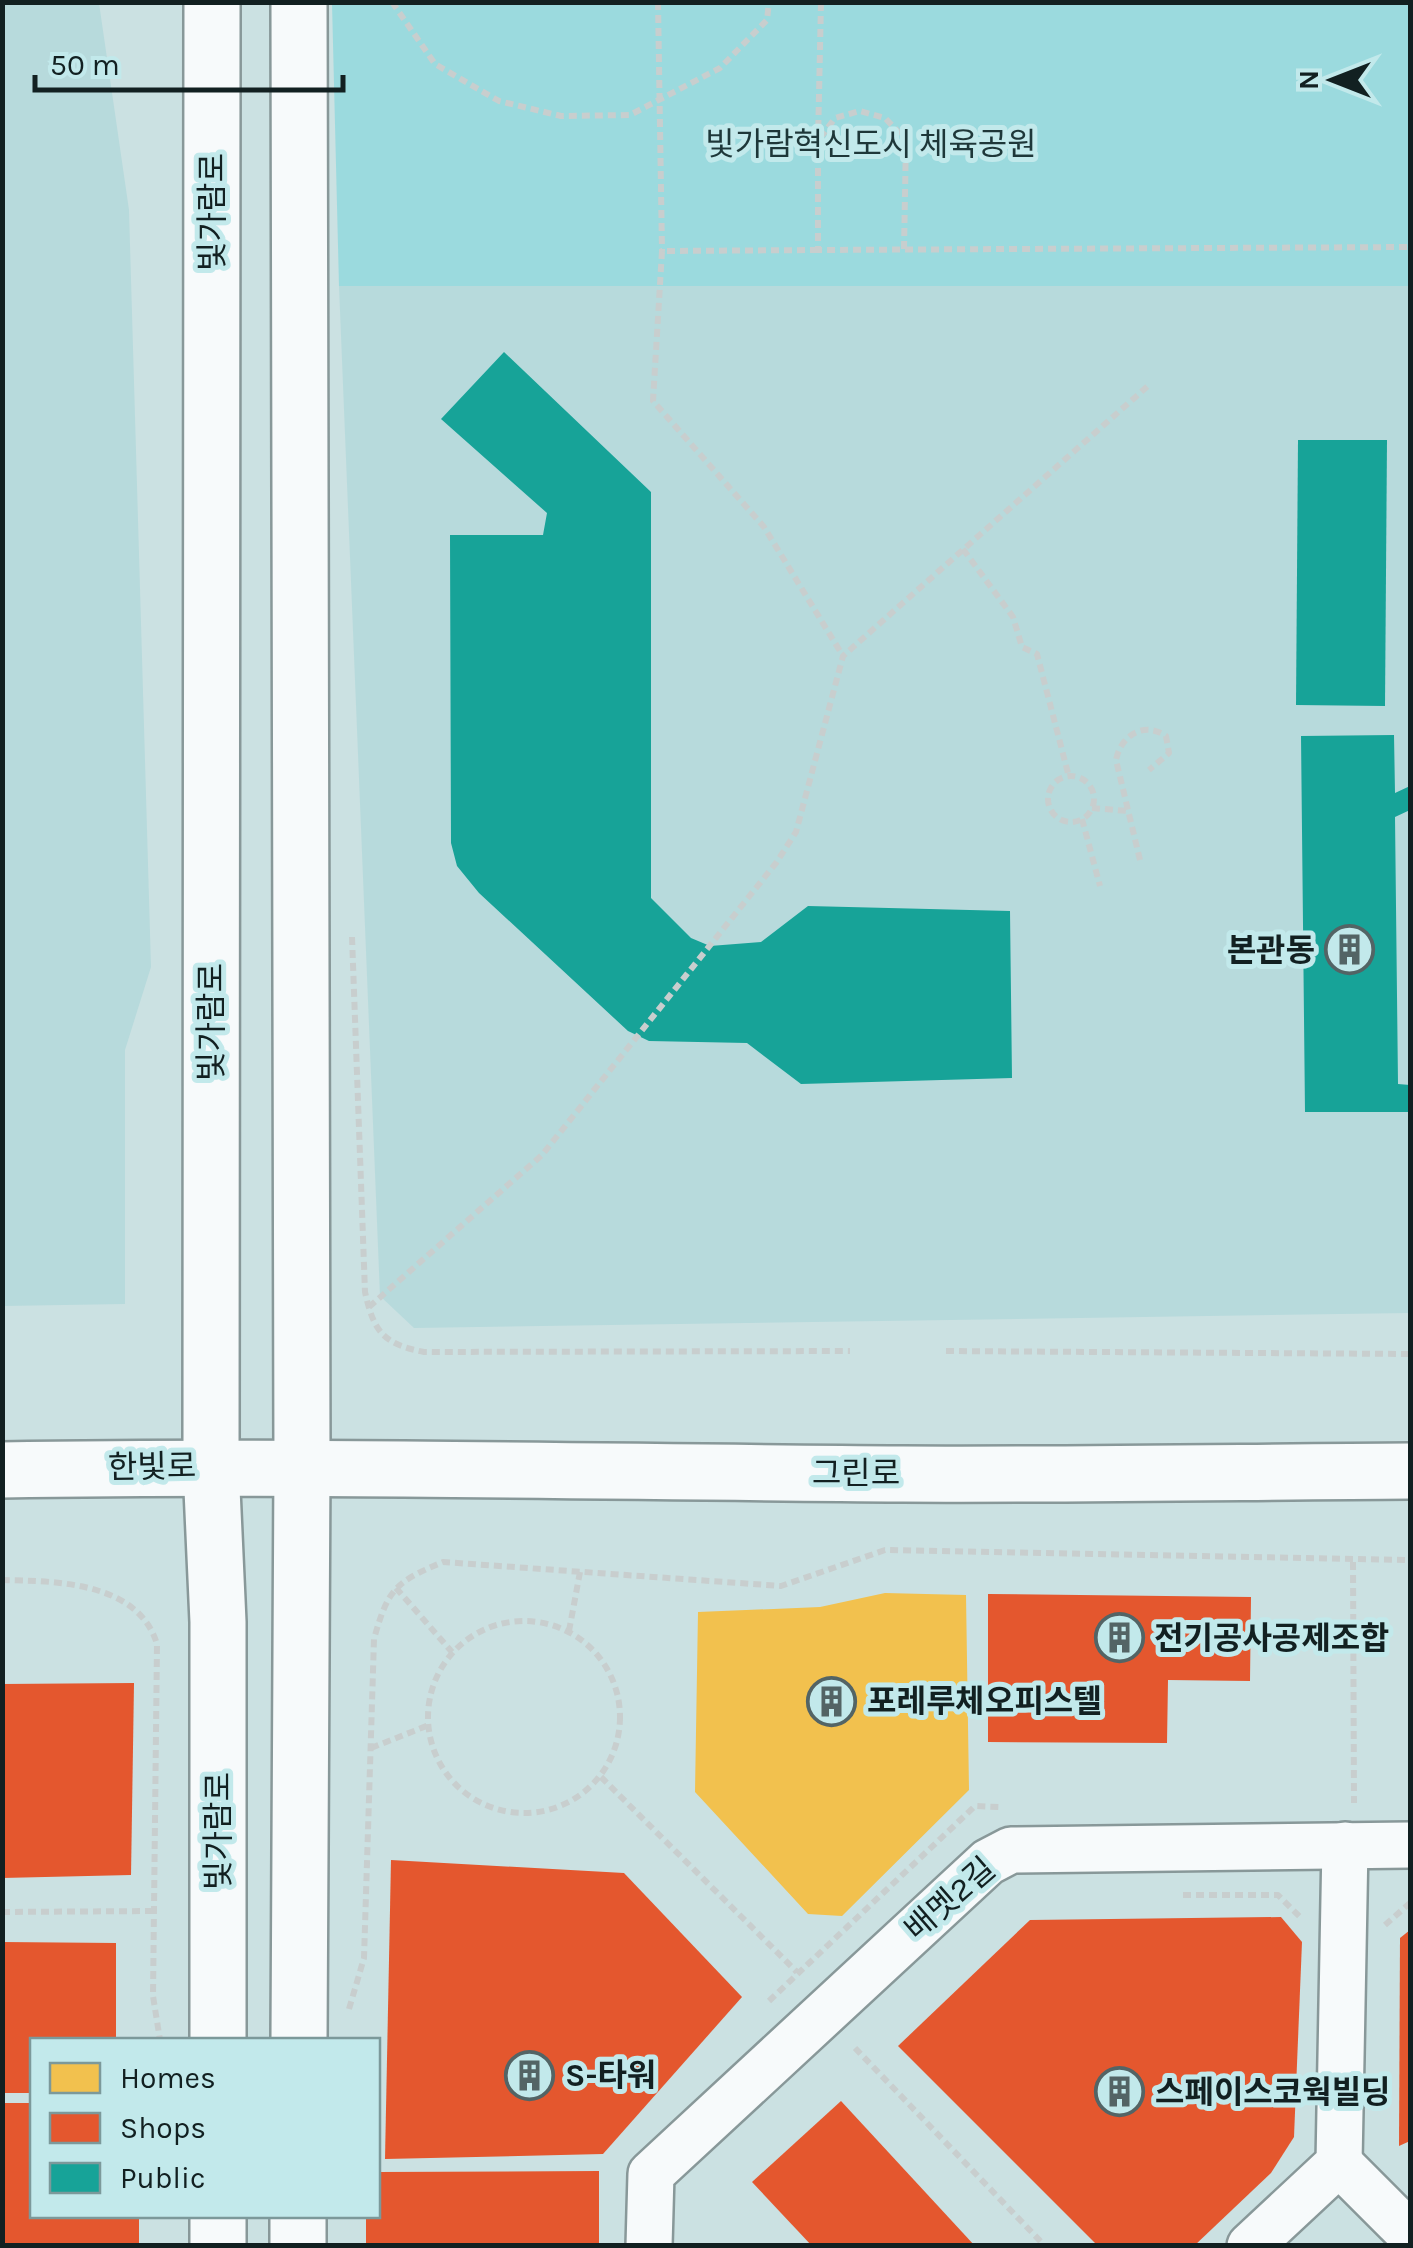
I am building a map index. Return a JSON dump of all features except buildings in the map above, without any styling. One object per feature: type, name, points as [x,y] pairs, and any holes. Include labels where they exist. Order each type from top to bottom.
[{"type":"main road","name":"빛가람로","points":[[212,2],[211,1466],[218,1622],[218,2038]]},
{"type":"main road","points":[[300,2],[302,1465],[322,2032]]},
{"type":"main road","name":"한빛로","points":[[2,1470],[302,1465]]},
{"type":"main road","name":"그린로","points":[[302,1465],[428,1470],[887,1474],[1410,1471]]},
{"type":"main road","points":[[218,2218],[218,2246]]},
{"type":"main road","points":[[298,2218],[298,2246]]},
{"type":"street","name":"배멧2길","points":[[649,2246],[651,2174],[988,1862],[1010,1850],[1350,1827],[1410,1845]]},
{"type":"street","points":[[1250,2246],[1339,2163],[1350,1827]]},
{"type":"street","points":[[1339,2163],[1410,2234]]},
{"type":"path","points":[[392,2],[435,64],[499,101],[561,116],[630,115],[720,68],[767,20],[769,2]]},
{"type":"path","points":[[658,2],[662,251],[654,401],[764,527],[843,656]]},
{"type":"path","points":[[818,250],[821,2]]},
{"type":"path","points":[[818,141],[836,118],[860,112],[885,118],[906,140],[904,249]]},
{"type":"path","points":[[662,251],[1410,247]]},
{"type":"path","points":[[368,1308],[542,1155],[776,863],[796,832],[843,656],[1149,385]]},
{"type":"path","points":[[963,549],[1012,617],[1022,647],[1037,654],[1069,776]]},
{"type":"path","points":[[1140,860],[1116,760],[1118,746],[1135,732],[1153,729],[1166,736],[1168,753],[1149,770]]},
{"type":"path","points":[[1069,776],[1079,777],[1090,786],[1092,808],[1082,819],[1060,819],[1050,808],[1052,786],[1069,776]]},
{"type":"path","points":[[1092,808],[1128,812]]},
{"type":"path","points":[[1082,819],[1100,886]]},
{"type":"path","points":[[350,931],[368,1308],[372,1322],[394,1346],[424,1352],[850,1350]]},
{"type":"path","points":[[946,1350],[1410,1354]]},
{"type":"path","points":[[322,2032],[364,1958],[374,1639],[384,1600],[406,1578],[444,1562],[781,1586],[885,1550],[1352,1562],[1410,1560]]},
{"type":"path","points":[[1350,1827],[1352,1562]]},
{"type":"path","points":[[569,1631],[580,1572]]},
{"type":"path","points":[[2,1580],[53,1581],[103,1590],[151,1624],[157,1644],[153,1996],[160,2038]]},
{"type":"path","points":[[396,1588],[452,1652]]},
{"type":"path","points":[[507,1621],[539,1621],[569,1631],[595,1650],[612,1677],[620,1708],[618,1740],[601,1777],[582,1796],[556,1809],[525,1814],[493,1809],[465,1794],[444,1770],[430,1741],[435,1678],[452,1652],[478,1632],[507,1621]]},
{"type":"path","points":[[371,1748],[429,1725]]},
{"type":"path","points":[[601,1777],[797,1972]]},
{"type":"path","points":[[1178,1895],[1278,1895],[1304,1921]]},
{"type":"path","points":[[2,1912],[154,1911]]},
{"type":"path","points":[[840,2060],[868,2034]]},
{"type":"path","points":[[854,2048],[1045,2246]]},
{"type":"shaded area","points":[[2,3],[99,3],[129,210],[151,967],[125,1050],[125,1304],[3,1306]]},
{"type":"shaded area","points":[[339,286],[1410,286],[1410,1313],[414,1328],[380,1296]]},
{"type":"green space","name":"빛가람혁신도시 체육공원","points":[[332,3],[1410,3],[1410,286],[339,286]]},
{"type":"place","name":"본관동","points":[[1350,950]]},
{"type":"place","name":"전기공사공제조합","points":[[1119,1638]]},
{"type":"place","name":"포레루체오피스텔","points":[[832,1701]]},
{"type":"place","name":"S-타워","points":[[530,2075]]},
{"type":"place","name":"스페이스코웍빌딩","points":[[1120,2092]]}]
